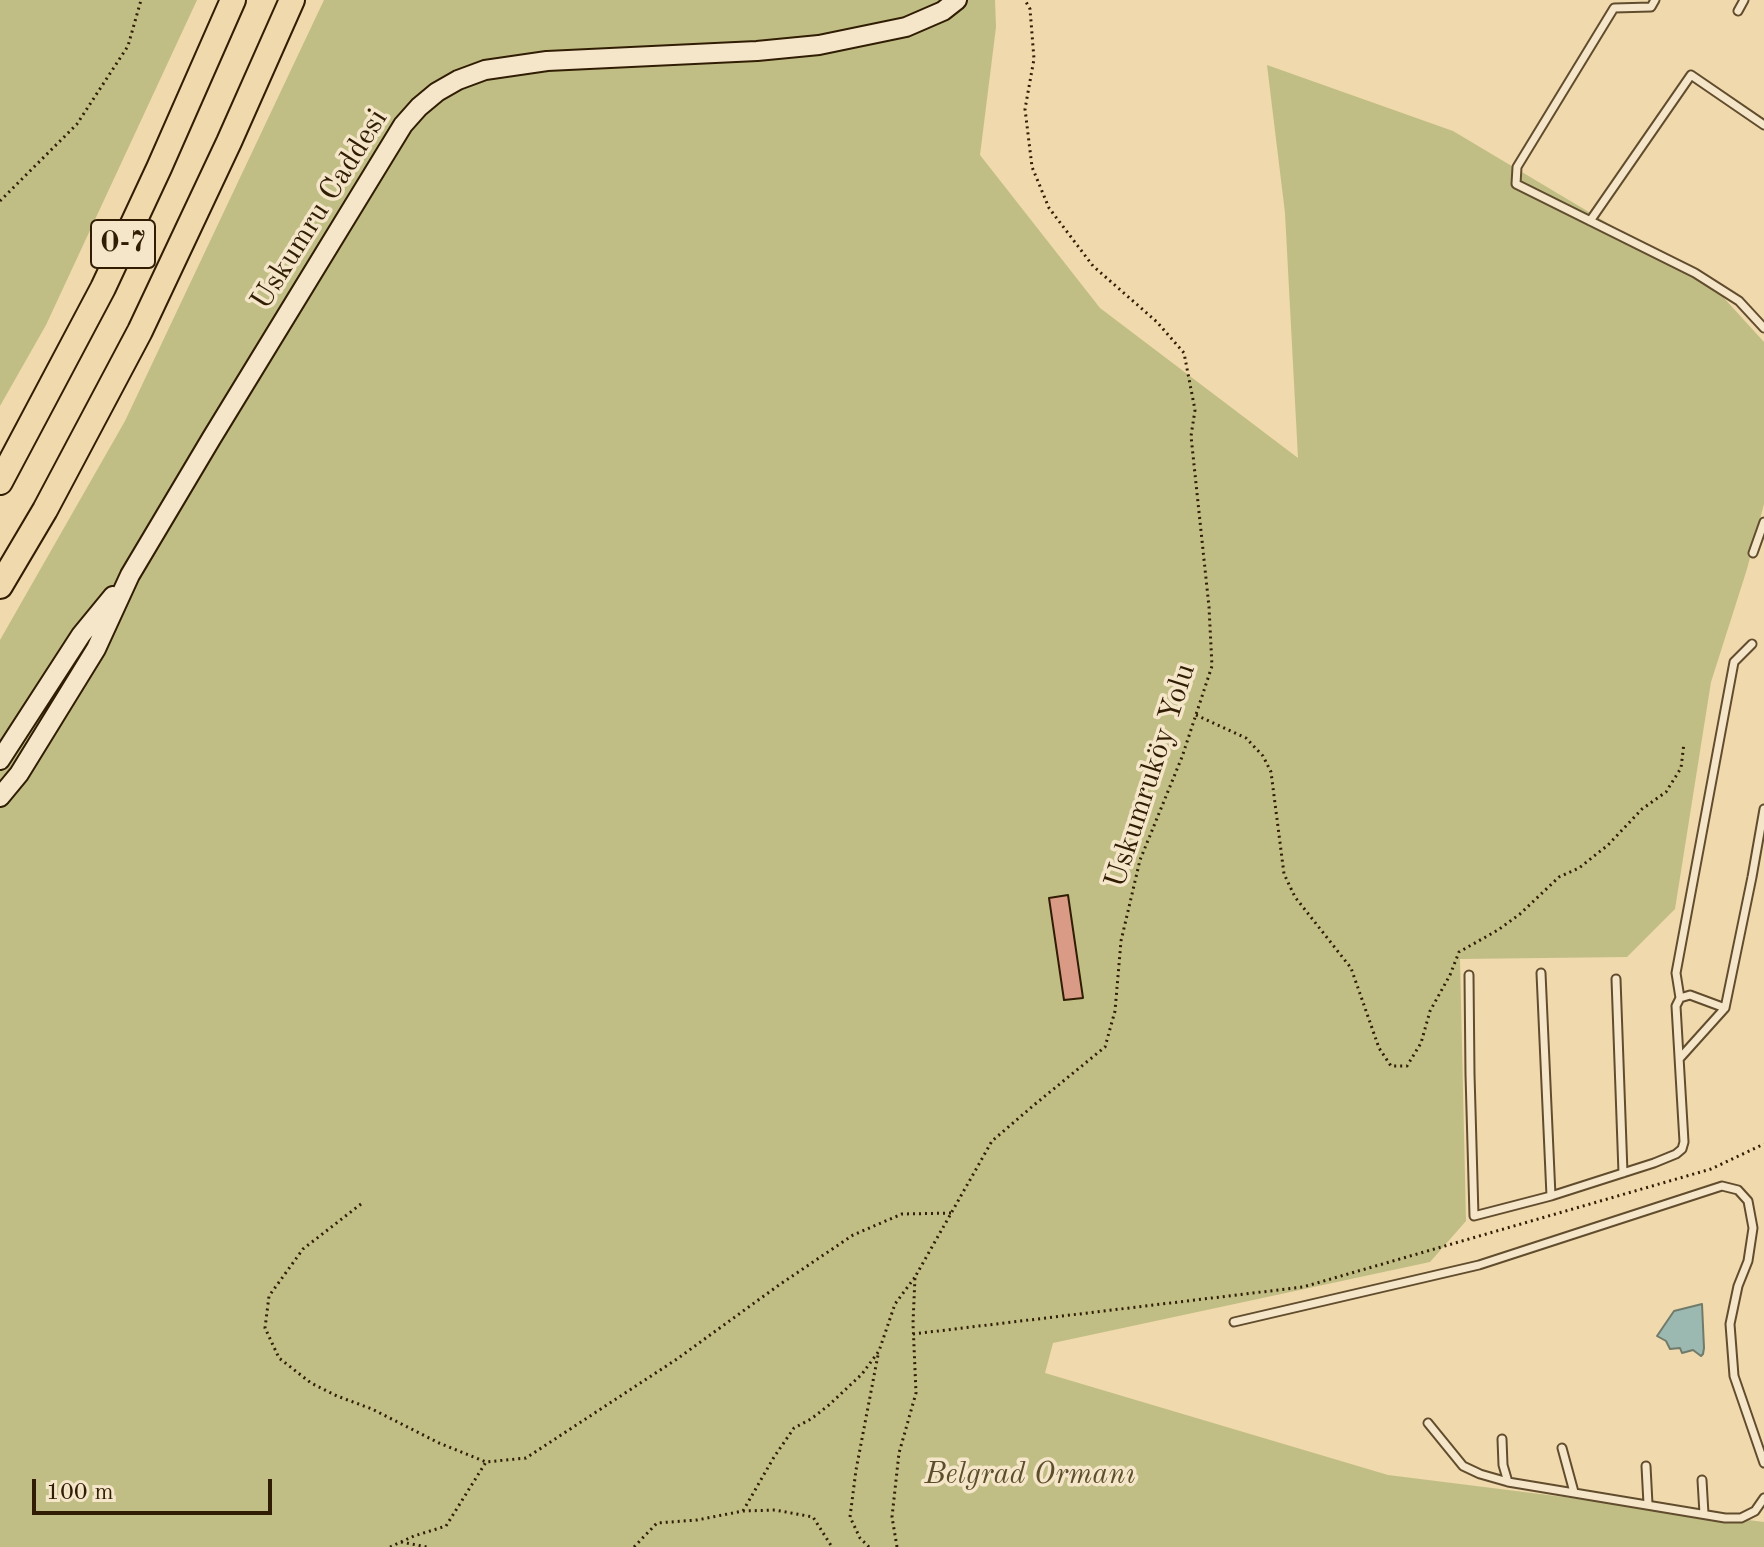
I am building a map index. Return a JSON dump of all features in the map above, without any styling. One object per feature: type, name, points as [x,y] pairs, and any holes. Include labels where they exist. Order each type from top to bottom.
[{"type":"highway","name":"O-7","points":[[0,482],[103,288],[233,0]]},
{"type":"highway","name":"O-7","points":[[0,586],[45,510],[140,331],[292,0]]},
{"type":"main road","name":"Uskumru Caddesi","points":[[0,797],[19,774],[96,649],[130,575],[403,125],[437,92],[485,70],[547,61],[757,51],[843,41],[906,27],[943,11],[957,0]]},
{"type":"main road","name":"Uskumru Caddesi","points":[[0,760],[81,635],[130,575]]},
{"type":"lane","points":[[1655,0],[1651,7],[1614,8],[1517,167],[1516,184],[1695,273],[1739,301],[1764,328]]},
{"type":"lane","points":[[1738,11],[1744,0]]},
{"type":"lane","points":[[1590,221],[1691,75],[1764,125]]},
{"type":"lane","points":[[1753,553],[1764,522]]},
{"type":"lane","points":[[1469,975],[1474,1216],[1623,1173],[1665,1159],[1682,1149],[1676,1006],[1680,998],[1676,973],[1734,662],[1752,644]]},
{"type":"lane","points":[[1680,1058],[1725,1008],[1764,809]]},
{"type":"lane","points":[[1752,877],[1764,879]]},
{"type":"lane","points":[[1541,973],[1551,1196]]},
{"type":"lane","points":[[1616,979],[1623,1173]]},
{"type":"lane","points":[[1680,998],[1690,995],[1725,1008]]},
{"type":"lane","points":[[1234,1322],[1479,1265],[1722,1186],[1738,1190],[1748,1201],[1753,1228],[1748,1261],[1738,1286],[1730,1324],[1734,1376],[1764,1463]]},
{"type":"lane","points":[[1428,1423],[1463,1466],[1508,1482],[1725,1518],[1741,1518],[1755,1511],[1764,1498]]},
{"type":"lane","points":[[1502,1439],[1503,1465],[1508,1482]]},
{"type":"lane","points":[[1562,1448],[1574,1492]]},
{"type":"lane","points":[[1646,1466],[1648,1504]]},
{"type":"lane","points":[[1702,1480],[1704,1514]]},
{"type":"path","points":[[0,201],[77,124],[128,46],[141,0]]},
{"type":"path","name":"Uskumruköy Yolu","points":[[897,1547],[892,1517],[899,1453],[916,1393],[913,1334],[915,1277],[992,1141],[1105,1047],[1115,1011],[1121,941],[1140,860],[1182,757],[1212,666],[1191,436],[1195,410],[1184,353],[1157,322],[1093,266],[1049,208],[1032,167],[1025,109],[1034,59],[1030,9],[1025,0]]},
{"type":"path","points":[[1196,715],[1246,738],[1263,756],[1271,772],[1284,874],[1295,897],[1351,968],[1379,1048],[1391,1066],[1407,1066],[1414,1055],[1421,1043],[1430,1011],[1459,952],[1520,914],[1559,877],[1579,868],[1608,845],[1642,809],[1666,792],[1681,768],[1684,743]]},
{"type":"path","points":[[913,1334],[1303,1287],[1711,1169],[1764,1144]]},
{"type":"path","points":[[361,1204],[303,1249],[269,1296],[265,1328],[279,1358],[311,1383],[486,1462],[526,1458],[677,1359],[853,1235],[902,1214],[953,1213]]},
{"type":"path","points":[[869,1547],[860,1538],[850,1517],[870,1388],[895,1304],[915,1277]]},
{"type":"path","points":[[743,1511],[794,1428],[829,1405],[862,1374],[879,1351]]},
{"type":"path","points":[[390,1547],[446,1526],[486,1462]]},
{"type":"path","points":[[634,1547],[657,1523],[697,1520],[743,1511],[775,1510],[813,1517],[832,1547]]},
{"type":"path","points":[[401,1542],[427,1547]]},
{"type":"green space","points":[[0,0],[197,0],[46,325],[0,406]]},
{"type":"green space","name":"Belgrad Ormanı","points":[[324,0],[995,0],[996,27],[980,155],[1100,308],[1298,458],[1285,213],[1267,65],[1453,131],[1713,286],[1764,342],[1764,504],[1711,682],[1675,909],[1627,957],[1460,959],[1466,1221],[1430,1262],[1053,1343],[1045,1373],[1388,1475],[1764,1522],[1764,1547],[0,1547],[0,640],[125,421]]},
{"type":"water","points":[[1702,1304],[1704,1348],[1701,1356],[1693,1350],[1682,1353],[1680,1348],[1670,1349],[1666,1341],[1657,1336],[1674,1311]]},
{"type":"building","points":[[1068,895],[1083,998],[1064,1000],[1049,898]]}]
